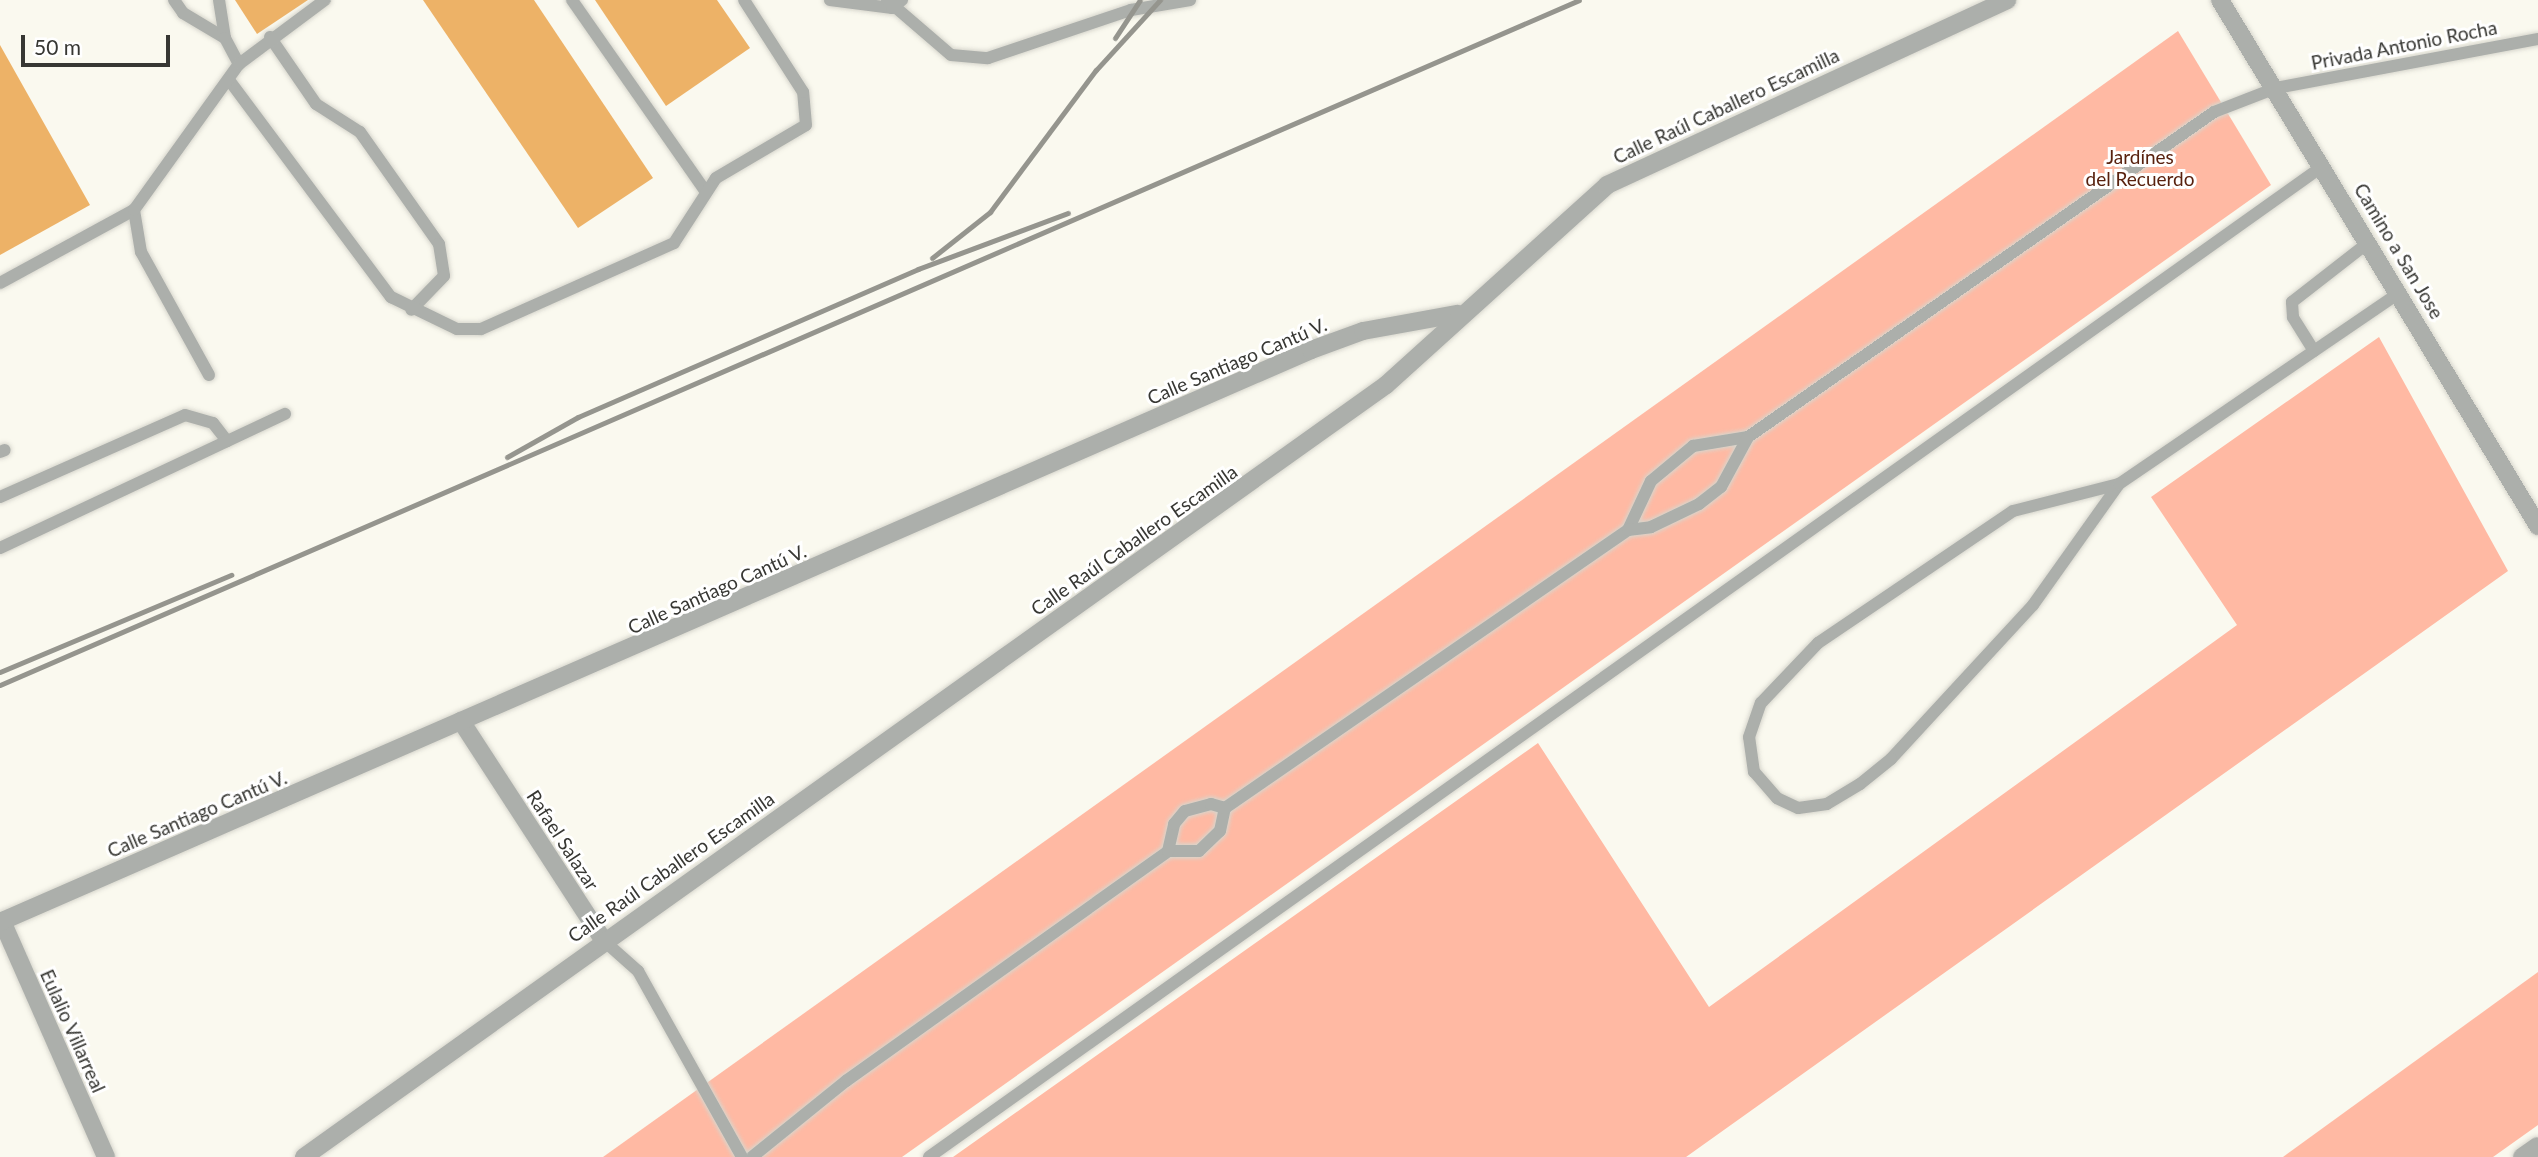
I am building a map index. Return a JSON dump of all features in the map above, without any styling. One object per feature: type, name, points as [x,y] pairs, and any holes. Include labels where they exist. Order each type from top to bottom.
[{"type":"street","name":"Calle Raúl Caballero Escamilla","points":[[304,1157],[603,940],[1385,385],[1457,314],[1607,185],[2007,0]]},
{"type":"street","name":"Camino a San Jose","points":[[2220,0],[2370,242],[2538,526]]},
{"type":"street","name":"Calle Santiago Cantú V.","points":[[1,922],[1311,350],[1363,331],[1457,314]]},
{"type":"street","name":"Rafael Salazar","points":[[461,721],[603,940]]},
{"type":"street","name":"Eulalio Villarreal","points":[[1,922],[106,1157]]},
{"type":"street","points":[[2522,1157],[2538,1146]]},
{"type":"lane","points":[[174,0],[183,13],[225,38]]},
{"type":"lane","points":[[219,0],[225,38],[239,64]]},
{"type":"lane","points":[[0,283],[134,210],[239,64],[270,37],[325,0]]},
{"type":"lane","points":[[572,0],[705,191]]},
{"type":"lane","points":[[229,80],[372,278],[411,310],[457,329],[481,329],[674,243],[705,191],[733,167],[794,135],[806,125],[809,110],[744,0]]},
{"type":"lane","points":[[830,0],[894,3],[951,55],[988,58],[1131,10],[1190,0]]},
{"type":"lane","points":[[270,37],[316,104],[360,132],[439,244],[444,276],[411,310]]},
{"type":"lane","name":"Privada Antonio Rocha","points":[[1748,437],[2175,134],[2276,88],[2538,39]]},
{"type":"lane","points":[[929,1157],[2323,166]]},
{"type":"lane","points":[[134,210],[141,252],[209,374]]},
{"type":"lane","points":[[2314,351],[2293,317],[2292,302],[2370,242]]},
{"type":"lane","points":[[2119,484],[2033,605],[1891,759],[1860,784],[1827,804],[1798,808],[1777,798],[1754,772],[1749,737],[1761,703],[1818,643],[2013,511],[2119,484],[2400,292]]},
{"type":"lane","points":[[0,548],[285,414]]},
{"type":"lane","points":[[0,498],[185,415],[213,423],[227,441]]},
{"type":"lane","points":[[1628,530],[1651,481],[1672,462],[1712,439],[1748,437]]},
{"type":"lane","points":[[1168,850],[1184,854],[1211,843],[1225,808],[1628,530],[1673,519],[1721,487],[1748,437]]},
{"type":"lane","points":[[752,1157],[846,1081],[1168,850],[1174,824],[1185,811],[1212,804],[1225,808]]},
{"type":"lane","name":"Rafael Salazar","points":[[603,940],[638,971],[742,1157]]},
{"type":"green space","name":"Jardínes del Recuerdo","points":[[2178,31],[2271,185],[902,1157],[603,1157]]},
{"type":"green space","points":[[2379,337],[2508,571],[1686,1157],[953,1157],[1538,743],[1709,1007],[2237,625],[2151,497]]},
{"type":"green space","points":[[2538,972],[2538,1125],[2493,1157],[2283,1157]]},
{"type":"building","points":[[235,0],[308,0],[257,34]]},
{"type":"building","points":[[423,0],[534,0],[653,178],[578,228]]},
{"type":"building","points":[[595,0],[717,0],[750,48],[666,106]]},
{"type":"building","points":[[0,45],[90,205],[0,255]]},
{"type":"railway","points":[[1115,38],[1140,0]]},
{"type":"railway","points":[[932,258],[990,212],[1096,70],[1160,0]]},
{"type":"railway","points":[[0,685],[1579,0]]},
{"type":"railway","points":[[507,457],[578,417],[918,269],[1068,213]]},
{"type":"railway","points":[[0,672],[231,575]]}]
